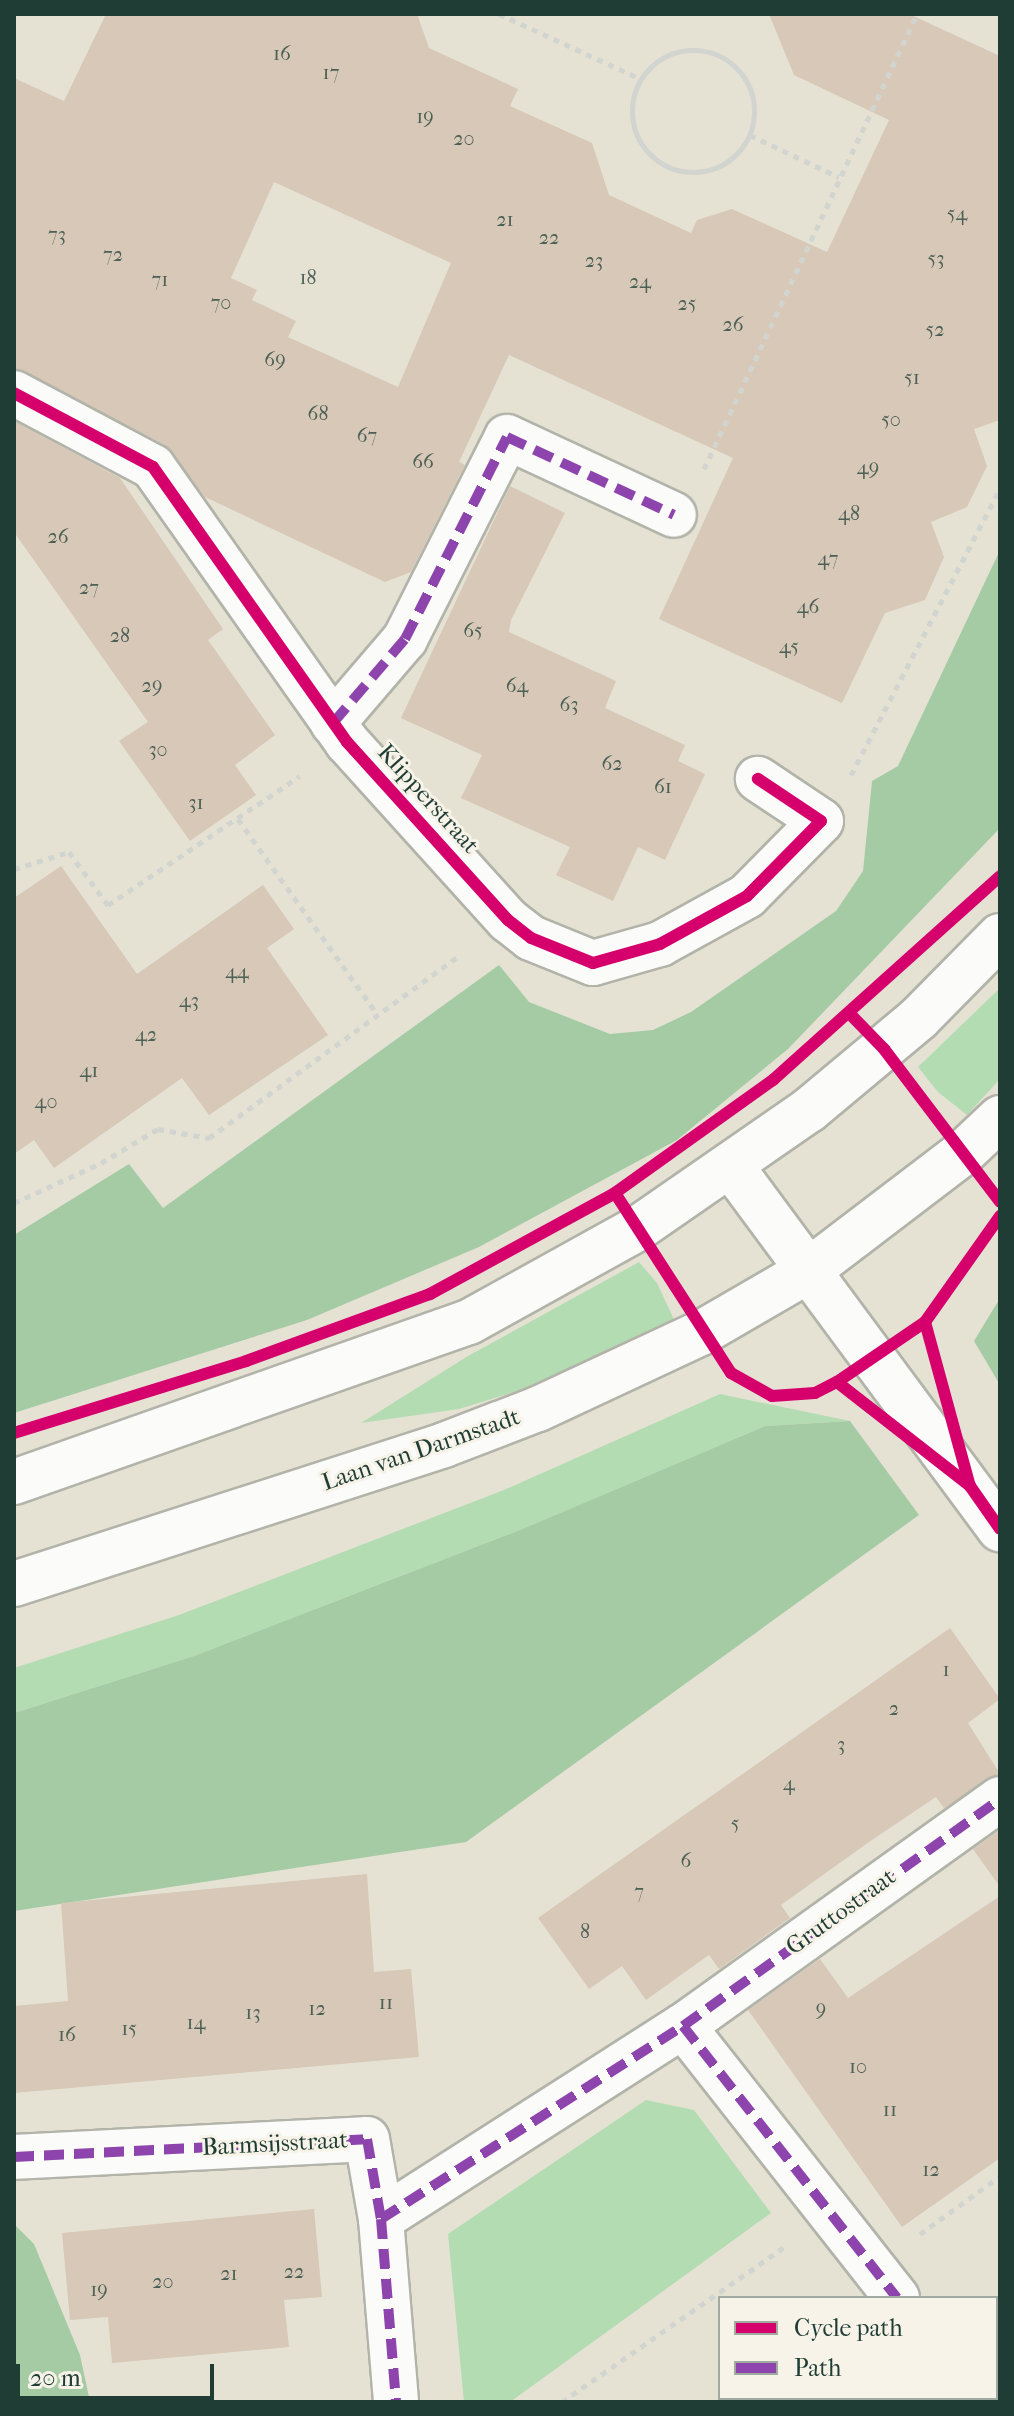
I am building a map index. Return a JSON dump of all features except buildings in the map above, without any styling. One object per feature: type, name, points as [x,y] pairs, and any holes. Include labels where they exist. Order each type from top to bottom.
[{"type":"street","name":"Klipperstraat","points":[[14,393],[153,467],[340,733],[508,920],[531,938],[593,963],[660,944],[747,896],[821,821]]},
{"type":"street","points":[[340,733],[405,639],[507,437],[674,515]]},
{"type":"street","points":[[758,779],[821,821]]},
{"type":"street","points":[[14,1482],[469,1322],[637,1229],[731,1166],[884,1049],[1000,936]]},
{"type":"street","name":"Laan van Darmstadt","points":[[14,1584],[444,1445],[538,1409],[701,1333],[808,1271],[963,1153],[1000,1118]]},
{"type":"street","points":[[731,1166],[1000,1529]]},
{"type":"street","name":"Gruttostraat","points":[[381,2219],[683,2026],[1000,1799]]},
{"type":"street","points":[[683,2026],[884,2284]]},
{"type":"street","name":"Barmsijsstraat","points":[[14,2157],[367,2139],[381,2219],[396,2402]]},
{"type":"path","points":[[499,14],[641,79]]},
{"type":"path","points":[[674,515],[687,506],[917,14]]},
{"type":"path","points":[[682,51],[713,53],[730,62],[753,95],[750,135],[739,152],[704,172],[666,166],[637,137],[633,98],[641,79],[654,63],[682,51]]},
{"type":"path","points":[[750,135],[839,177]]},
{"type":"path","points":[[821,821],[867,750],[1000,489]]},
{"type":"path","points":[[14,869],[69,852],[108,905],[238,819],[340,733]]},
{"type":"path","points":[[238,819],[377,1014]]},
{"type":"path","points":[[14,1203],[101,1163],[158,1129],[209,1138],[508,920]]},
{"type":"path","points":[[884,2284],[1000,2176]]},
{"type":"path","points":[[562,2402],[830,2216]]},
{"type":"green space","points":[[1000,550],[1000,828],[788,1049],[677,1140],[479,1247],[307,1320],[14,1413],[14,1235],[129,1164],[163,1208],[499,965],[529,1002],[610,1034],[653,1030],[691,1012],[836,911],[863,871],[872,781],[898,766]]},
{"type":"green space","points":[[1000,988],[1000,1079],[967,1115],[938,1092],[918,1067]]},
{"type":"green space","points":[[639,1262],[657,1283],[678,1328],[559,1378],[459,1409],[361,1423],[468,1356]]},
{"type":"green space","points":[[1000,1298],[1000,1385],[974,1341]]},
{"type":"green space","points":[[720,1394],[850,1421],[765,1426],[520,1530],[194,1656],[14,1713],[14,1668],[179,1615],[504,1490]]},
{"type":"green space","points":[[850,1421],[919,1515],[466,1842],[14,1911],[14,1713],[194,1656],[520,1530],[765,1426]]},
{"type":"green space","points":[[646,2100],[694,2110],[771,2213],[510,2402],[464,2402],[448,2234]]},
{"type":"green space","points":[[14,2224],[34,2244],[80,2355],[90,2402],[14,2402]]},
{"type":"marked path","points":[[333,723],[405,639],[507,437],[674,515]]},
{"type":"marked path","points":[[381,2219],[683,2026],[1000,1799]]},
{"type":"marked path","points":[[683,2026],[895,2296]]},
{"type":"marked path","points":[[14,2157],[367,2139],[381,2219],[396,2402]]},
{"type":"cycle path","points":[[14,393],[153,467],[347,742],[508,920],[531,938],[593,963],[660,944],[747,896],[821,821],[758,779]]},
{"type":"cycle path","points":[[14,1433],[246,1361],[430,1294],[615,1193],[773,1080],[1000,876]]},
{"type":"cycle path","points":[[850,1014],[884,1049],[1000,1202]]},
{"type":"cycle path","points":[[615,1193],[731,1373],[772,1396],[815,1393],[837,1382],[970,1486],[1000,1529]]},
{"type":"cycle path","points":[[837,1382],[925,1322],[1000,1216]]},
{"type":"cycle path","points":[[925,1322],[970,1486]]}]
